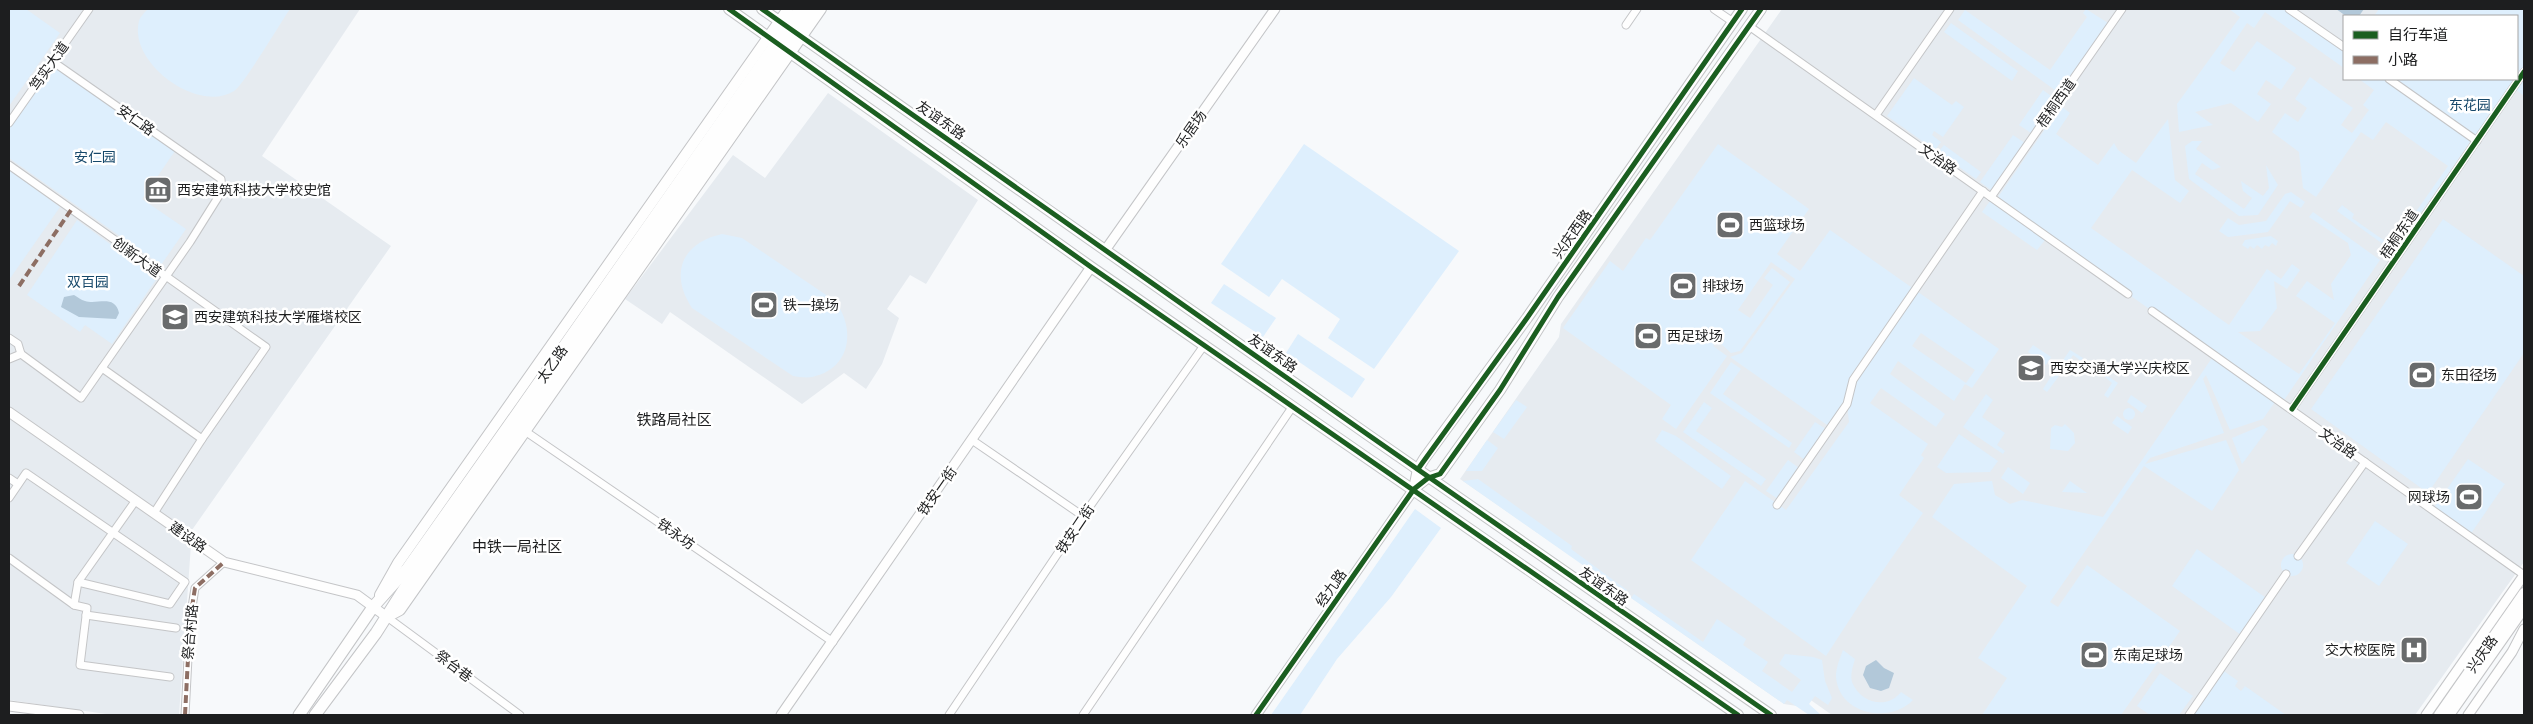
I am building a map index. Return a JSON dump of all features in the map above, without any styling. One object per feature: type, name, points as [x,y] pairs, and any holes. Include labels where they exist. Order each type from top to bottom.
[{"type":"main road","points":[[728,9],[1091,266],[1738,715]]},
{"type":"main road","name":"友谊东路","points":[[762,9],[1106,249],[1418,469],[1428,478],[1771,715]]},
{"type":"main road","points":[[788,9],[791,29]]},
{"type":"main road","name":"太乙路","points":[[791,29],[800,9]]},
{"type":"main road","name":"太乙路","points":[[299,715],[373,607],[407,569],[780,44],[791,29],[812,9]]},
{"type":"main road","points":[[780,44],[791,29],[821,9]]},
{"type":"main road","name":"兴庆西路","points":[[1418,469],[1527,318],[1742,9]]},
{"type":"main road","name":"兴庆西路","points":[[1428,478],[1440,474],[1500,390],[1558,297],[1761,9]]},
{"type":"main road","name":"太乙路","points":[[315,715],[322,711],[388,617],[411,578],[521,429],[780,44]]},
{"type":"main road","points":[[1414,489],[1418,469]]},
{"type":"main road","name":"兴庆路","points":[[2439,715],[2524,593]]},
{"type":"main road","name":"兴庆路","points":[[2449,715],[2524,608]]},
{"type":"street","name":"笃实大道","points":[[9,123],[89,9]]},
{"type":"street","name":"乐居场","points":[[1106,249],[1275,9]]},
{"type":"street","points":[[1626,25],[1637,9]]},
{"type":"street","points":[[1714,9],[1733,22]]},
{"type":"street","points":[[1876,115],[1950,9]]},
{"type":"street","name":"梧桐西道","points":[[1991,197],[2122,9]]},
{"type":"street","points":[[2289,9],[2343,46]]},
{"type":"street","name":"文治路","points":[[1749,26],[2128,294]]},
{"type":"street","name":"安仁路","points":[[52,60],[220,179],[222,191],[190,242],[164,277]]},
{"type":"street","name":"梧桐东道","points":[[2292,409],[2524,72]]},
{"type":"street","points":[[2390,80],[2476,141]]},
{"type":"street","name":"创新大道","points":[[9,166],[164,277],[266,347],[202,439]]},
{"type":"street","points":[[1777,505],[1847,404],[1853,380],[1983,191]]},
{"type":"street","name":"铁安一街","points":[[781,715],[1091,266]]},
{"type":"street","points":[[9,338],[18,344],[21,354],[81,398],[164,277]]},
{"type":"street","name":"文治路","points":[[2152,311],[2524,575]]},
{"type":"street","name":"铁安二街","points":[[949,715],[1083,516],[1204,344]]},
{"type":"street","points":[[9,359],[21,354]]},
{"type":"street","points":[[102,368],[202,439],[154,513]]},
{"type":"street","points":[[1083,715],[1293,406]]},
{"type":"street","name":"建设路","points":[[9,412],[224,562],[357,596],[388,617]]},
{"type":"street","name":"铁永坊","points":[[521,429],[833,642]]},
{"type":"street","points":[[972,440],[1083,516]]},
{"type":"street","points":[[2298,556],[2365,462]]},
{"type":"street","points":[[9,498],[26,473],[185,582],[170,604],[78,582]]},
{"type":"street","points":[[9,478],[18,484]]},
{"type":"street","name":"经九路","points":[[1256,715],[1414,489],[1428,478]]},
{"type":"street","points":[[74,605],[78,582],[136,500]]},
{"type":"street","points":[[9,558],[74,605],[87,608],[80,665],[170,678]]},
{"type":"street","name":"祭台村路","points":[[186,715],[190,620],[195,588],[224,562]]},
{"type":"street","points":[[2189,715],[2286,574]]},
{"type":"street","points":[[2426,715],[2524,575]]},
{"type":"street","points":[[86,615],[176,628]]},
{"type":"street","name":"祭台巷","points":[[388,617],[520,715]]},
{"type":"street","points":[[2468,715],[2524,632],[2512,625]]},
{"type":"street","points":[[9,706],[79,715]]},
{"type":"shaded area","name":"西安建筑科技大学雁塔校区","points":[[9,9],[360,9],[262,156],[391,246],[192,530],[179,715],[113,715],[9,700]]},
{"type":"shaded area","name":"西安交通大学兴庆校区","points":[[1782,9],[2524,9],[2524,562],[2415,715],[1832,715],[1805,696],[1797,706],[1784,704],[1460,479],[1559,337],[1561,324]]},
{"type":"shaded area","points":[[2336,9],[2364,9],[2360,15],[2345,15]]},
{"type":"shaded area","points":[[828,93],[978,200],[926,284],[910,275],[887,309],[899,318],[882,364],[866,389],[844,373],[802,404],[670,312],[662,324],[625,299],[733,155],[765,178]]},
{"type":"shaded area","points":[[74,295],[90,302],[110,302],[117,307],[119,313],[116,319],[79,317],[61,307],[64,297]]},
{"type":"shaded area","points":[[1876,660],[1884,668],[1894,673],[1889,688],[1881,691],[1870,688],[1863,675],[1866,666]]},
{"type":"green space","points":[[9,9],[26,9],[60,33],[9,106]]},
{"type":"green space","points":[[148,9],[290,9],[239,87],[234,91],[219,96],[202,96],[185,90],[169,80],[155,68],[144,53],[138,37],[139,21]]},
{"type":"green space","points":[[2086,9],[2108,23],[2059,93],[1958,20],[1965,10],[2050,70],[2087,17],[2083,13]]},
{"type":"green space","points":[[2229,9],[2289,9],[2343,46],[2343,67],[2265,12],[2254,28],[2247,23],[2220,63],[2234,72],[2257,41],[2296,68],[2281,90],[2266,80],[2257,94],[2271,104],[2258,122],[2231,103],[2195,112],[2213,125],[2179,132],[2177,104],[2240,17]]},
{"type":"green space","name":"东花园","points":[[2379,9],[2524,9],[2524,96],[2514,88],[2477,141],[2472,139],[2400,243],[2396,240],[2448,166],[2386,122],[2373,140],[2361,132],[2316,197],[2303,188],[2299,152],[2272,132],[2285,113],[2298,122],[2307,108],[2295,99],[2310,77],[2353,108],[2341,125],[2352,133],[2369,110],[2363,105],[2374,90],[2360,80],[2518,80],[2518,15],[2375,15]]},
{"type":"green space","points":[[1951,23],[2018,71],[2012,81],[1944,32]]},
{"type":"green space","name":"安仁园","points":[[52,65],[175,151],[142,199],[186,229],[161,265],[9,158],[9,128]]},
{"type":"green space","points":[[1914,78],[1952,105],[1956,101],[1964,107],[1943,137],[1934,131],[1932,135],[1941,142],[1935,150],[1887,116]]},
{"type":"green space","points":[[2043,90],[2055,99],[2031,133],[2019,125]]},
{"type":"green space","points":[[2061,106],[2070,113],[2056,134],[2098,165],[2114,143],[2118,150],[2136,163],[2168,119],[2175,180],[2189,191],[2180,203],[2132,170],[2091,228],[2229,325],[2267,269],[2281,279],[2292,264],[2300,270],[2287,289],[2274,281],[2277,308],[2260,331],[2238,332],[2299,374],[2335,323],[2296,296],[2307,281],[2334,300],[2331,284],[2351,255],[2348,243],[2309,217],[2313,212],[2380,260],[2282,403],[2277,399],[2263,419],[2230,430],[2206,375],[2203,379],[2224,433],[2150,458],[2145,464],[2226,440],[2239,470],[2212,511],[2144,466],[2050,602],[2058,607],[2087,565],[2180,631],[2121,715],[1982,715],[2007,678],[1978,658],[2027,586],[1932,517],[1954,484],[1992,481],[1995,495],[2010,504],[2022,500],[2103,517],[2214,355],[1996,200]]},
{"type":"green space","points":[[2013,135],[2025,143],[1991,190],[1980,182]]},
{"type":"green space","points":[[2192,141],[2202,141],[2196,149],[2221,167],[2212,170],[2202,163],[2195,174],[2244,209],[2252,198],[2243,191],[2241,181],[2263,196],[2269,188],[2266,165],[2278,185],[2258,215],[2239,216],[2189,179],[2185,146]]},
{"type":"green space","points":[[1304,144],[1459,251],[1374,369],[1328,338],[1340,319],[1282,279],[1269,297],[1221,264]]},
{"type":"green space","points":[[1718,144],[1809,209],[1777,254],[1800,271],[1830,230],[1999,349],[1972,388],[1965,384],[1954,401],[1898,361],[1890,374],[1945,414],[1936,427],[1881,388],[1870,403],[1928,444],[1921,455],[1924,458],[1899,495],[1923,513],[1826,656],[1691,560],[1745,481],[1786,510],[1849,422],[1847,405],[1830,427],[1730,357],[1742,353],[1795,279],[1771,262],[1738,310],[1750,318],[1773,285],[1764,278],[1772,268],[1790,282],[1740,351],[1731,353],[1717,340],[1713,346],[1727,356],[1676,429],[1662,419],[1671,405],[1563,328],[1610,261],[1623,271],[1646,238],[1650,240]],"holes":[[[1921,333],[1975,370],[1966,383],[1912,346]]]},
{"type":"green space","points":[[1944,145],[1981,172],[1976,179],[1938,152]]},
{"type":"green space","points":[[9,170],[60,207],[9,280]]},
{"type":"green space","points":[[2291,192],[2305,202],[2301,208],[2290,201],[2268,232],[2228,237],[2219,231],[2228,218],[2239,225],[2266,221],[2285,194]]},
{"type":"green space","points":[[1990,201],[2045,240],[2037,250],[1982,212]]},
{"type":"green space","points":[[2342,205],[2354,214],[2352,218],[2389,244],[2387,247],[2337,211]]},
{"type":"green space","name":"东田径场","points":[[2443,219],[2524,276],[2524,353],[2428,493],[2311,409]]},
{"type":"green space","name":"双百园","points":[[77,220],[157,278],[112,344],[85,325],[80,332],[27,295]]},
{"type":"green space","name":"铁一操场","points":[[722,234],[742,238],[835,301],[842,312],[847,335],[842,357],[835,366],[825,373],[812,377],[793,376],[692,308],[681,283],[683,261],[697,244]]},
{"type":"green space","points":[[2271,236],[2278,241],[2276,246],[2272,243],[2269,247],[2265,245],[2262,249],[2257,245],[2254,249],[2250,246],[2248,249],[2242,245],[2245,240]]},
{"type":"green space","points":[[1224,284],[1276,318],[1263,337],[1211,303]]},
{"type":"green space","points":[[1298,334],[1365,379],[1352,398],[1286,353]]},
{"type":"green space","points":[[2033,345],[2051,357],[2046,365],[2028,352]]},
{"type":"green space","points":[[2070,350],[2083,358],[2081,361],[2073,355],[2065,366],[2061,363]]},
{"type":"green space","points":[[1731,362],[1741,369],[1723,394],[1792,443],[1789,448],[1710,393]]},
{"type":"green space","points":[[2054,372],[2059,376],[2047,392],[2043,389]]},
{"type":"green space","points":[[2106,375],[2118,383],[2108,398],[2104,395],[2112,383],[2105,377]]},
{"type":"green space","points":[[1986,394],[1993,400],[1982,417],[2005,433],[1997,445],[2005,451],[2003,454],[1963,427]]},
{"type":"green space","points":[[2131,395],[2147,406],[2142,413],[2127,402]]},
{"type":"green space","points":[[1516,400],[1527,407],[1504,439],[1493,432]]},
{"type":"green space","points":[[1704,402],[1712,408],[1696,431],[1766,479],[1761,486],[1683,432]]},
{"type":"green space","points":[[2127,408],[2131,408],[2135,414],[2131,420],[2127,420],[2123,416],[2123,412]]},
{"type":"green space","points":[[2117,416],[2132,427],[2128,434],[2112,423]]},
{"type":"green space","points":[[1815,422],[1826,429],[1805,460],[1794,452]]},
{"type":"green space","points":[[2065,424],[2074,433],[2075,443],[2068,451],[2050,449],[2051,428],[2055,425],[2062,427]]},
{"type":"green space","points":[[2263,425],[2268,429],[2242,464],[2232,438]]},
{"type":"green space","points":[[1662,430],[1676,436],[1731,476],[1722,489],[1655,441]]},
{"type":"green space","points":[[1959,434],[1998,461],[1990,472],[1946,473],[1937,467]]},
{"type":"green space","points":[[1487,440],[1498,448],[1482,471],[1466,471]]},
{"type":"green space","name":"网球场","points":[[2468,459],[2505,484],[2470,535],[2433,509]]},
{"type":"green space","points":[[1788,460],[1799,468],[1778,499],[1766,491]]},
{"type":"green space","points":[[2008,467],[2030,483],[2023,494],[2001,478]]},
{"type":"green space","points":[[1478,479],[1572,546],[1571,549],[1627,590],[1624,594],[1463,481]]},
{"type":"green space","points":[[2070,481],[2087,493],[2062,492]]},
{"type":"green space","points":[[1415,509],[1441,528],[1391,597],[1337,659],[1300,715],[1271,715]]},
{"type":"green space","points":[[2375,521],[2408,544],[2379,586],[2346,563]]},
{"type":"green space","points":[[2197,549],[2269,600],[2244,637],[2172,586]]},
{"type":"green space","points":[[2292,554],[2300,557],[2303,565],[2300,573],[2292,576],[2284,573],[2281,565],[2284,557]]},
{"type":"green space","points":[[1634,594],[1703,642],[1717,619],[1746,639],[1743,645],[1768,662],[1762,671],[1792,692],[1801,680],[1779,664],[1785,654],[1813,657],[1822,660],[1825,681],[1832,698],[1828,705],[1815,696],[1809,704],[1821,715],[1809,715],[1787,700],[1784,704],[1631,598]]},
{"type":"green space","points":[[1843,650],[1855,659],[1851,679],[1861,695],[1874,702],[1881,702],[1895,698],[1901,692],[1913,700],[1892,712],[1879,713],[1867,712],[1846,700],[1839,690],[1836,677],[1837,666]]},
{"type":"green space","points":[[2221,669],[2238,681],[2235,686],[2241,691],[2245,686],[2286,715],[2189,715]]},
{"type":"green space","points":[[2160,673],[2193,696],[2179,715],[2150,715],[2137,706]]},
{"type":"marked path","points":[[19,286],[71,210]]},
{"type":"marked path","points":[[185,715],[190,620],[195,588],[224,562]]},
{"type":"cycle path","points":[[729,9],[1091,267],[1738,715]]},
{"type":"cycle path","points":[[762,9],[1771,715]]},
{"type":"cycle path","points":[[1418,469],[1527,318],[1742,9]]},
{"type":"cycle path","points":[[1256,715],[1414,489],[1428,478],[1440,474],[1500,390],[1558,297],[1761,9]]},
{"type":"cycle path","points":[[2292,409],[2524,72]]},
{"type":"place","name":"西安建筑科技大学校史馆","points":[[158,190]]},
{"type":"place","name":"西篮球场","points":[[1730,225]]},
{"type":"place","name":"排球场","points":[[1683,286]]},
{"type":"place","name":"铁一操场","points":[[764,305]]},
{"type":"place","name":"西安建筑科技大学雁塔校区","points":[[175,317]]},
{"type":"place","name":"西足球场","points":[[1648,336]]},
{"type":"place","name":"西安交通大学兴庆校区","points":[[2031,368]]},
{"type":"place","name":"东田径场","points":[[2422,375]]},
{"type":"place","name":"网球场","points":[[2469,497]]},
{"type":"place","name":"交大校医院","points":[[2414,650]]},
{"type":"place","name":"东南足球场","points":[[2094,655]]},
{"type":"district","name":"铁路局社区","points":[[674,420]]},
{"type":"district","name":"中铁一局社区","points":[[517,547]]}]
